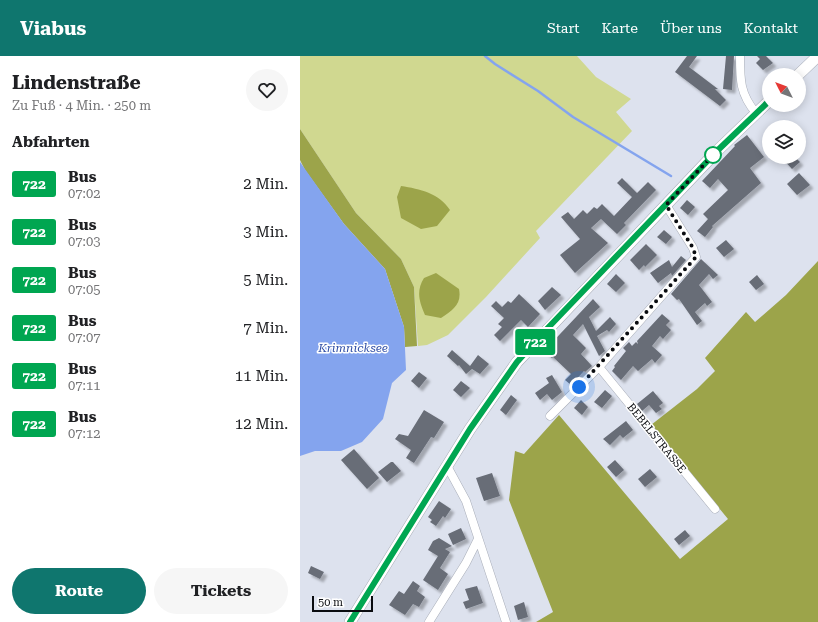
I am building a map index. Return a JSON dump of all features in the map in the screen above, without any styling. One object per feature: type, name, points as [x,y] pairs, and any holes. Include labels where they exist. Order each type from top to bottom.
[{"type":"main road","points":[[805,68],[818,56]]},
{"type":"main road","points":[[350,622],[470,429],[517,362],[718,150],[762,107]]},
{"type":"street","points":[[740,56],[740,80],[743,94],[756,113]]},
{"type":"street","points":[[550,416],[599,367],[696,257],[693,248],[666,205]]},
{"type":"street","name":"BEBELSTRASSE","points":[[599,367],[715,509]]},
{"type":"street","points":[[447,466],[466,501],[506,622]]},
{"type":"street","points":[[429,622],[466,563],[478,539]]},
{"type":"green space","points":[[300,56],[577,56],[596,77],[631,99],[616,112],[632,131],[536,231],[540,238],[486,297],[448,335],[427,345],[418,346],[414,287],[401,259],[356,213],[300,129]]},
{"type":"green space","points":[[300,129],[356,213],[401,259],[414,287],[417,346],[405,347],[404,327],[385,269],[344,224],[305,170],[300,160]]},
{"type":"green space","points":[[401,186],[422,190],[435,196],[446,204],[450,210],[437,226],[421,229],[401,218],[397,197]]},
{"type":"green space","points":[[818,261],[818,622],[536,622],[553,612],[509,500],[515,451],[524,454],[559,415],[680,559],[728,519],[651,425],[697,389],[715,371],[705,358],[746,312],[755,322],[786,295]]},
{"type":"green space","points":[[436,273],[459,289],[460,294],[456,306],[441,318],[425,315],[419,296],[420,287],[424,278]]},
{"type":"water","name":"Krimnicksee","points":[[300,162],[344,224],[385,269],[404,327],[406,370],[392,383],[383,419],[362,442],[341,451],[315,451],[300,456]]},
{"type":"building","points":[[687,56],[697,56],[689,67],[718,89],[715,89],[726,100],[720,106],[675,72]]},
{"type":"building","points":[[726,56],[734,56],[732,90],[723,89]]},
{"type":"building","points":[[757,56],[766,56],[773,63],[762,69],[756,63],[760,59]]},
{"type":"building","points":[[747,135],[762,154],[762,159],[750,168],[761,183],[712,226],[713,227],[705,237],[697,231],[708,219],[703,214],[728,190],[718,179],[710,188],[702,181],[735,146],[734,145]]},
{"type":"building","points":[[787,164],[798,164],[792,169]]},
{"type":"building","points":[[799,173],[810,185],[797,195],[787,184]]},
{"type":"building","points":[[622,178],[637,193],[648,182],[656,190],[624,223],[626,225],[617,234],[601,219],[591,228],[608,243],[575,273],[560,255],[580,239],[561,217],[568,212],[574,219],[583,210],[587,214],[594,207],[597,209],[602,204],[614,216],[632,197],[617,183]]},
{"type":"building","points":[[687,200],[695,207],[688,215],[680,208]]},
{"type":"building","points":[[664,230],[672,237],[666,244],[657,237]]},
{"type":"building","points":[[726,240],[734,249],[724,257],[716,248]]},
{"type":"building","points":[[646,244],[657,255],[645,267],[644,265],[639,270],[630,260]]},
{"type":"building","points":[[681,256],[686,260],[672,276],[671,273],[658,283],[650,273],[669,260],[672,267]]},
{"type":"building","points":[[701,259],[718,275],[713,279],[709,274],[699,285],[712,302],[707,306],[705,303],[695,312],[702,321],[697,325],[679,299],[677,300],[671,294]]},
{"type":"building","points":[[616,274],[625,283],[616,292],[607,284]]},
{"type":"building","points":[[757,275],[764,284],[756,290],[749,282]]},
{"type":"building","points":[[552,287],[561,295],[545,310],[538,301]]},
{"type":"building","points":[[519,294],[540,314],[528,327],[521,320],[500,341],[494,335],[502,327],[498,324],[504,318],[491,306],[496,301],[502,307],[508,301],[511,303]]},
{"type":"building","points":[[593,299],[600,307],[589,317],[596,331],[610,317],[616,324],[609,332],[607,330],[597,336],[605,351],[599,356],[583,324],[573,335],[586,348],[581,354],[592,366],[585,372],[584,371],[571,385],[565,380],[571,374],[553,357],[552,358],[544,351]]},
{"type":"building","points":[[662,314],[670,321],[666,325],[671,330],[663,339],[660,336],[652,346],[662,355],[655,363],[652,359],[638,371],[633,366],[621,380],[612,371],[615,367],[614,366],[626,351],[623,348],[629,342],[632,346],[636,342],[638,344],[637,341]]},
{"type":"building","points":[[452,350],[470,366],[478,355],[489,364],[480,374],[472,369],[466,374],[459,365],[458,366],[447,356]]},
{"type":"building","points":[[419,372],[427,378],[419,388],[411,381]]},
{"type":"building","points":[[552,375],[562,392],[552,400],[547,394],[540,400],[535,393],[549,383],[546,378]]},
{"type":"building","points":[[461,381],[470,388],[461,397],[453,390]]},
{"type":"building","points":[[605,390],[612,396],[602,408],[594,402]]},
{"type":"building","points":[[653,391],[663,403],[659,406],[662,409],[656,413],[649,405],[642,411],[637,404]]},
{"type":"building","points":[[511,395],[517,400],[506,415],[500,410]]},
{"type":"building","points":[[581,400],[588,407],[582,415],[574,408]]},
{"type":"building","points":[[424,410],[444,422],[434,438],[431,437],[414,463],[406,458],[411,450],[395,439],[399,434],[408,436]]},
{"type":"building","points":[[626,421],[633,430],[623,438],[620,435],[610,445],[603,439]]},
{"type":"building","points":[[354,449],[379,478],[367,489],[341,460]]},
{"type":"building","points":[[615,460],[624,470],[616,477],[607,467]]},
{"type":"building","points":[[393,462],[401,471],[387,482],[378,472]]},
{"type":"building","points":[[650,469],[657,477],[645,487],[638,479]]},
{"type":"building","points":[[492,473],[500,496],[484,501],[476,478]]},
{"type":"building","points":[[439,501],[451,509],[445,518],[443,516],[436,526],[430,522],[432,520],[428,517]]},
{"type":"building","points":[[461,528],[466,539],[453,545],[448,534]]},
{"type":"building","points":[[685,530],[690,536],[679,545],[674,539]]},
{"type":"building","points":[[439,538],[452,546],[445,549],[450,552],[440,568],[448,574],[438,590],[423,580],[438,556],[428,550],[433,541]]},
{"type":"building","points":[[311,566],[324,572],[320,579],[308,573]]},
{"type":"building","points":[[413,581],[420,586],[417,591],[425,597],[419,607],[413,604],[405,615],[389,605],[399,591],[404,594]]},
{"type":"building","points":[[477,586],[483,603],[466,609],[463,602],[469,600],[465,589]]},
{"type":"building","points":[[524,602],[528,617],[518,620],[514,606]]},
{"type":"waterway","points":[[485,56],[538,91],[573,117],[671,176]]},
{"type":"bus line","name":"722","points":[[350,622],[470,429],[517,362],[718,150],[762,107]]},
{"type":"route","points":[[579,387],[599,367],[696,257],[693,248],[666,205],[713,155]]}]
